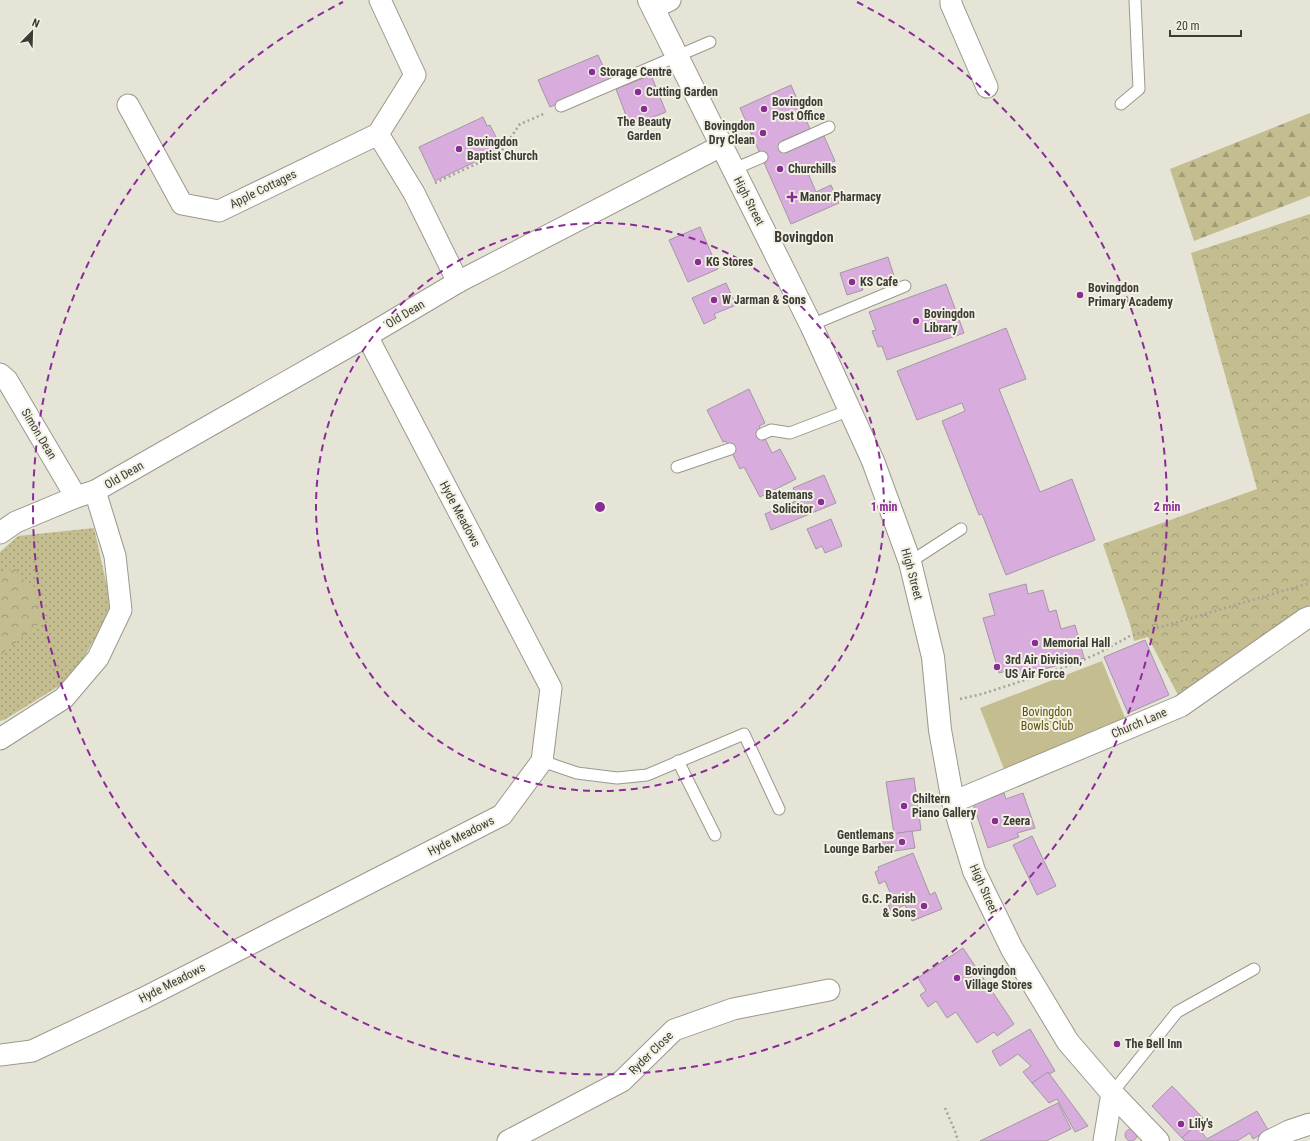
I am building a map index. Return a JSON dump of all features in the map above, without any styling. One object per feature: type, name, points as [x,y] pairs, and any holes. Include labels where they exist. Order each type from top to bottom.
[{"type":"street","points":[[380,0],[415,75],[378,134],[414,193],[458,282]]},
{"type":"street","points":[[951,0],[951,4],[987,87]]},
{"type":"street","name":"High Street","points":[[657,3],[677,56],[732,170],[811,325],[873,460],[910,562],[933,657],[940,730],[953,802],[974,871],[1012,949],[1068,1042],[1112,1093],[1158,1141]]},
{"type":"street","name":"Apple Cottages","points":[[128,105],[182,204],[219,211],[378,134]]},
{"type":"street","name":"Old Dean","points":[[0,533],[16,522],[86,494],[367,336],[458,282],[721,146]]},
{"type":"street","name":"Hyde Meadows","points":[[0,1055],[32,1051],[144,998],[502,815],[542,761],[551,688],[367,336]]},
{"type":"street","name":"Simon Dean","points":[[0,374],[6,380],[86,494]]},
{"type":"street","name":"Old Dean","points":[[0,739],[64,698],[98,658],[121,610],[115,556],[86,494]]},
{"type":"street","name":"Church Lane","points":[[953,802],[1181,706],[1310,617]]},
{"type":"street","name":"Ryder Close","points":[[508,1141],[622,1081],[674,1030],[733,1009],[829,990]]},
{"type":"street","points":[[1104,1141],[1112,1093]]},
{"type":"street","points":[[1269,1141],[1289,1131],[1310,1124]]},
{"type":"lane","points":[[1121,104],[1139,89],[1135,0]]},
{"type":"lane","points":[[561,106],[710,42]]},
{"type":"lane","points":[[784,147],[829,127]]},
{"type":"lane","points":[[732,170],[762,157]]},
{"type":"lane","points":[[811,325],[905,286]]},
{"type":"lane","points":[[762,434],[771,430],[790,433],[850,410]]},
{"type":"lane","points":[[677,467],[730,449]]},
{"type":"lane","points":[[910,562],[961,529]]},
{"type":"lane","points":[[542,761],[577,773],[617,778],[647,775],[744,734],[779,809]]},
{"type":"lane","points":[[678,762],[715,835]]},
{"type":"lane","points":[[1112,1093],[1177,1012],[1254,969]]},
{"type":"path","points":[[414,193],[500,153],[520,124],[561,106]]},
{"type":"path","points":[[938,703],[982,694],[1074,664],[1099,653],[1130,636],[1310,583]]},
{"type":"path","points":[[945,1108],[958,1141]]},
{"type":"green space","points":[[1310,113],[1310,196],[1194,241],[1170,169]]},
{"type":"green space","points":[[1310,214],[1310,606],[1302,610],[1181,701],[1148,637],[1134,641],[1130,624],[1103,544],[1257,489],[1191,253]]},
{"type":"green space","points":[[94,528],[112,609],[72,678],[0,721],[0,552],[18,536]]},
{"type":"green space","points":[[14,567],[50,614],[1,655],[0,577]]},
{"type":"green space","name":"Bovingdon Bowls Club","points":[[1102,661],[1126,720],[1004,769],[980,708]]},
{"type":"building","points":[[598,55],[610,81],[550,107],[538,80]]},
{"type":"building","points":[[651,75],[666,112],[630,126],[616,89]]},
{"type":"building","points":[[791,85],[810,129],[782,141],[787,152],[824,136],[835,161],[808,173],[816,192],[831,185],[839,203],[791,224],[740,108]]},
{"type":"building","name":"Bovingdon Baptist Church","points":[[483,117],[487,126],[490,125],[498,141],[494,142],[498,151],[435,181],[419,147]]},
{"type":"building","points":[[700,227],[718,269],[688,282],[669,240]]},
{"type":"building","points":[[888,257],[894,276],[862,287],[863,290],[847,295],[840,273]]},
{"type":"building","points":[[726,283],[736,305],[714,314],[716,318],[704,324],[692,298]]},
{"type":"building","name":"Bovingdon Library","points":[[946,284],[964,333],[887,360],[882,346],[878,347],[872,331],[876,330],[869,312]]},
{"type":"building","points":[[1006,328],[1026,379],[999,389],[1040,492],[1072,479],[1095,540],[1006,575],[982,514],[979,515],[942,421],[965,411],[962,403],[917,420],[897,371]]},
{"type":"building","points":[[749,389],[765,423],[759,426],[772,453],[780,449],[796,479],[760,497],[744,467],[740,469],[726,441],[723,442],[707,410]]},
{"type":"building","points":[[824,475],[836,503],[771,530],[765,514],[798,500],[793,488]]},
{"type":"building","points":[[831,519],[842,546],[825,553],[822,546],[816,549],[807,529]]},
{"type":"building","name":"Memorial Hall","points":[[1026,584],[1028,594],[1043,590],[1049,612],[1056,610],[1061,629],[1075,625],[1084,658],[1008,679],[1006,671],[999,673],[983,618],[995,615],[989,594]]},
{"type":"building","points":[[1145,640],[1169,695],[1128,713],[1104,657]]},
{"type":"building","points":[[914,778],[921,830],[894,834],[886,782]]},
{"type":"building","points":[[1004,793],[1006,799],[1023,793],[1035,828],[1017,833],[1019,837],[988,848],[973,804]]},
{"type":"building","points":[[912,831],[915,848],[881,853],[878,836]]},
{"type":"building","points":[[1032,836],[1056,886],[1037,895],[1013,845]]},
{"type":"building","points":[[913,853],[930,895],[935,892],[942,909],[912,921],[905,905],[891,911],[886,900],[892,897],[885,881],[879,884],[875,872],[879,870],[878,867]]},
{"type":"building","points":[[963,948],[1014,1024],[997,1036],[994,1032],[977,1043],[956,1012],[947,1018],[936,1001],[928,1007],[920,995],[926,991],[918,978]]},
{"type":"building","points":[[1030,1029],[1055,1071],[1032,1083],[1023,1072],[1031,1066],[1018,1054],[1000,1066],[992,1051]]},
{"type":"building","points":[[1048,1072],[1088,1126],[1075,1132],[1057,1099],[1049,1103],[1032,1083]]},
{"type":"building","points":[[1172,1086],[1203,1118],[1182,1138],[1152,1106]]},
{"type":"building","points":[[1058,1103],[1071,1129],[1046,1141],[980,1141]]},
{"type":"building","points":[[1257,1111],[1268,1130],[1253,1139],[1250,1133],[1237,1141],[1185,1141],[1182,1138],[1196,1125],[1207,1139]]},
{"type":"building","points":[[1129,1129],[1133,1129],[1137,1135],[1133,1141],[1129,1141],[1125,1137],[1125,1133]]},
{"type":"place","name":"Storage Centre","points":[[592,72]]},
{"type":"place","name":"Cutting Garden","points":[[638,92]]},
{"type":"place","name":"The Beauty Garden","points":[[644,109]]},
{"type":"place","name":"Bovingdon Post Office","points":[[764,109]]},
{"type":"place","name":"Bovingdon Dry Clean","points":[[763,133]]},
{"type":"place","name":"Bovingdon Baptist Church","points":[[459,149]]},
{"type":"place","name":"Churchills","points":[[780,169]]},
{"type":"place","name":"Manor Pharmacy","points":[[792,197]]},
{"type":"place","name":"KG Stores","points":[[698,262]]},
{"type":"place","name":"KS Cafe","points":[[852,282]]},
{"type":"place","name":"Bovingdon Primary Academy","points":[[1080,295]]},
{"type":"place","name":"W Jarman & Sons","points":[[714,300]]},
{"type":"place","name":"Bovingdon Library","points":[[916,321]]},
{"type":"place","name":"Batemans Solicitor","points":[[821,502]]},
{"type":"place","name":"Memorial Hall","points":[[1035,643]]},
{"type":"place","name":"3rd Air Division, US Air Force","points":[[997,667]]},
{"type":"place","name":"Chiltern Piano Gallery","points":[[904,806]]},
{"type":"place","name":"Zeera","points":[[995,821]]},
{"type":"place","name":"Gentlemans Lounge Barber","points":[[902,842]]},
{"type":"place","name":"G.C. Parish & Sons","points":[[924,906]]},
{"type":"place","name":"Bovingdon Village Stores","points":[[957,978]]},
{"type":"place","name":"The Bell Inn","points":[[1117,1044]]},
{"type":"place","name":"Lily's","points":[[1181,1124]]},
{"type":"district","name":"Bovingdon","points":[[804,237]]}]
